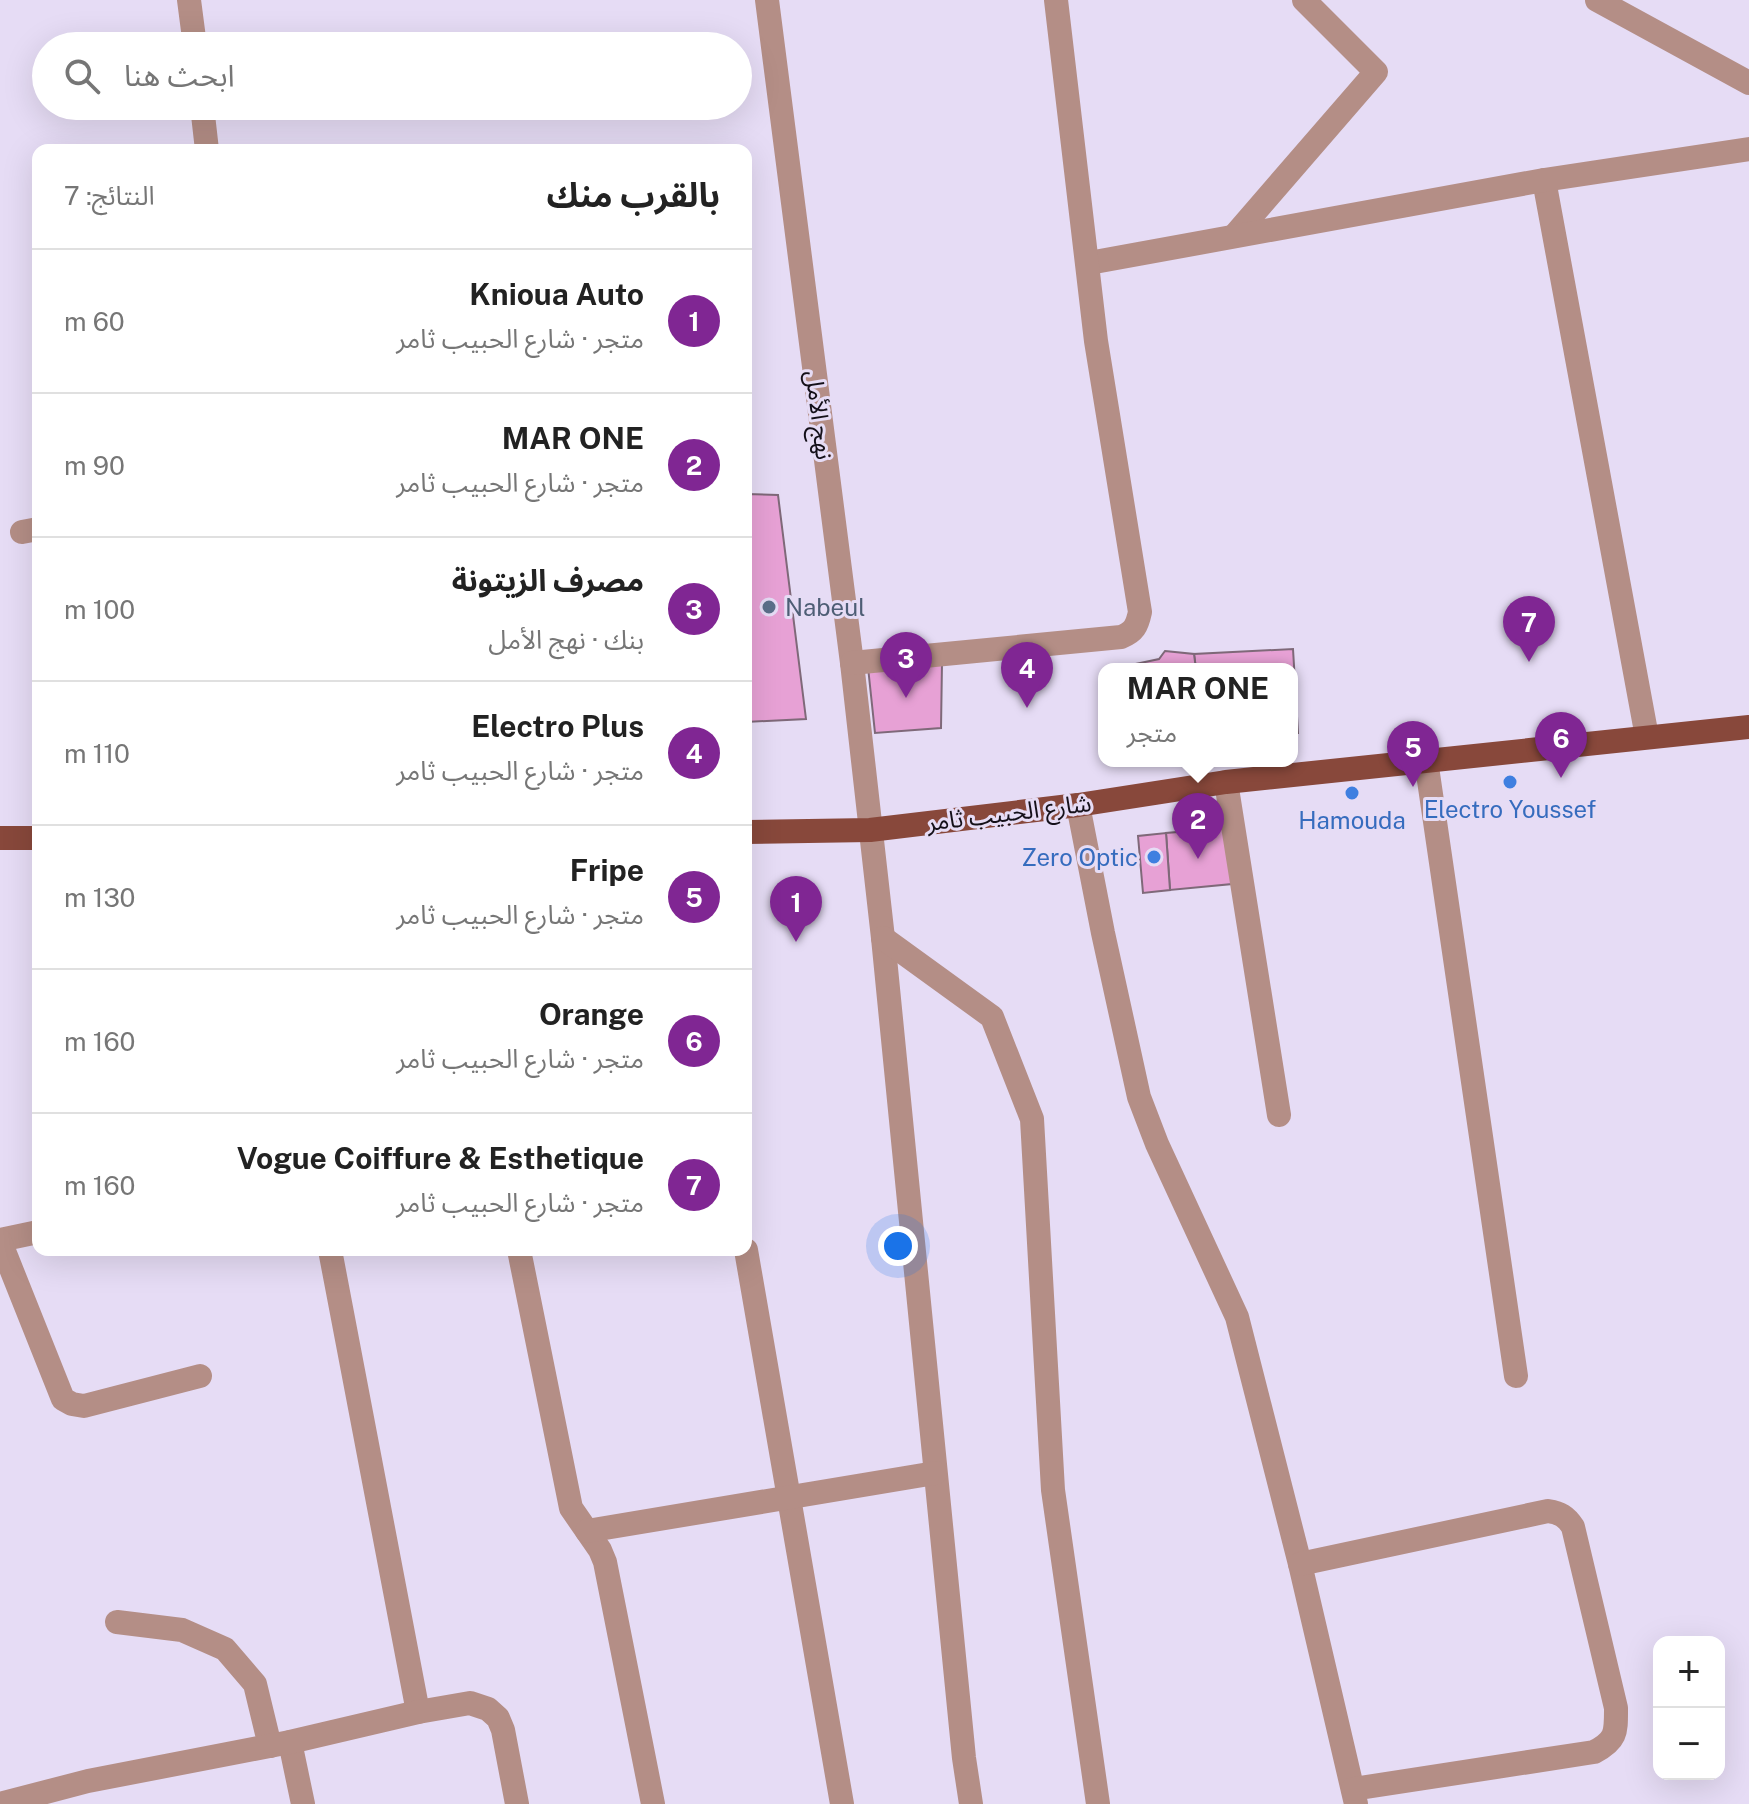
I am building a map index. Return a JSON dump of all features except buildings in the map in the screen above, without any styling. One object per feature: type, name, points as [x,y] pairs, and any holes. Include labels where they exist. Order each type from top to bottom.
[{"type":"main road","name":"شارع الحبيب ثامر","points":[[752,832],[870,830],[1078,805],[1226,782],[1749,727]]},
{"type":"main road","points":[[0,838],[32,838]]},
{"type":"street","points":[[189,0],[193,32]]},
{"type":"street","name":"نهج الأمل","points":[[767,0],[852,663],[971,1804]]},
{"type":"street","points":[[852,663],[1121,637],[1132,633],[1137,625],[1140,612],[1096,341],[1056,0]]},
{"type":"street","points":[[1234,236],[1376,72],[1304,0]]},
{"type":"street","points":[[1597,0],[1749,83]]},
{"type":"street","points":[[204,120],[206,144]]},
{"type":"street","points":[[1089,263],[1544,180],[1749,149]]},
{"type":"street","points":[[1544,180],[1647,737]]},
{"type":"street","points":[[1426,760],[1516,1376]]},
{"type":"street","points":[[1226,782],[1279,1115]]},
{"type":"street","points":[[1078,805],[1139,1097],[1237,1317],[1355,1796],[1594,1752],[1610,1744],[1616,1731],[1616,1708],[1573,1527],[1567,1518],[1548,1511],[1300,1564]]},
{"type":"street","points":[[883,938],[992,1017],[1032,1119],[1053,1490],[1098,1804]]},
{"type":"street","points":[[32,1233],[0,1241],[63,1399],[84,1406],[200,1376]]},
{"type":"street","points":[[331,1256],[418,1712]]},
{"type":"street","points":[[520,1256],[571,1508],[605,1562],[653,1804]]},
{"type":"street","points":[[747,1256],[842,1804]]},
{"type":"street","points":[[587,1531],[935,1473]]},
{"type":"street","points":[[117,1622],[182,1630],[225,1649],[255,1684],[303,1804]]},
{"type":"street","points":[[0,1804],[89,1792],[280,1744],[470,1703],[488,1709],[498,1718],[517,1804]]},
{"type":"place","name":"Nabeul","points":[[769,607]]},
{"type":"place","name":"Vogue Coiffure & Esthetique","points":[[1529,662]]},
{"type":"place","name":"مصرف الزيتونة","points":[[906,698]]},
{"type":"place","name":"Electro Plus","points":[[1027,708]]},
{"type":"place","name":"Orange","points":[[1561,778]]},
{"type":"place","name":"Electro Youssef","points":[[1510,782]]},
{"type":"place","name":"Fripe","points":[[1413,787]]},
{"type":"place","name":"Hamouda","points":[[1352,793]]},
{"type":"place","name":"Zero Optic","points":[[1154,857]]},
{"type":"place","name":"MAR ONE","points":[[1198,859]]},
{"type":"place","name":"Knioua Auto","points":[[796,942]]}]
